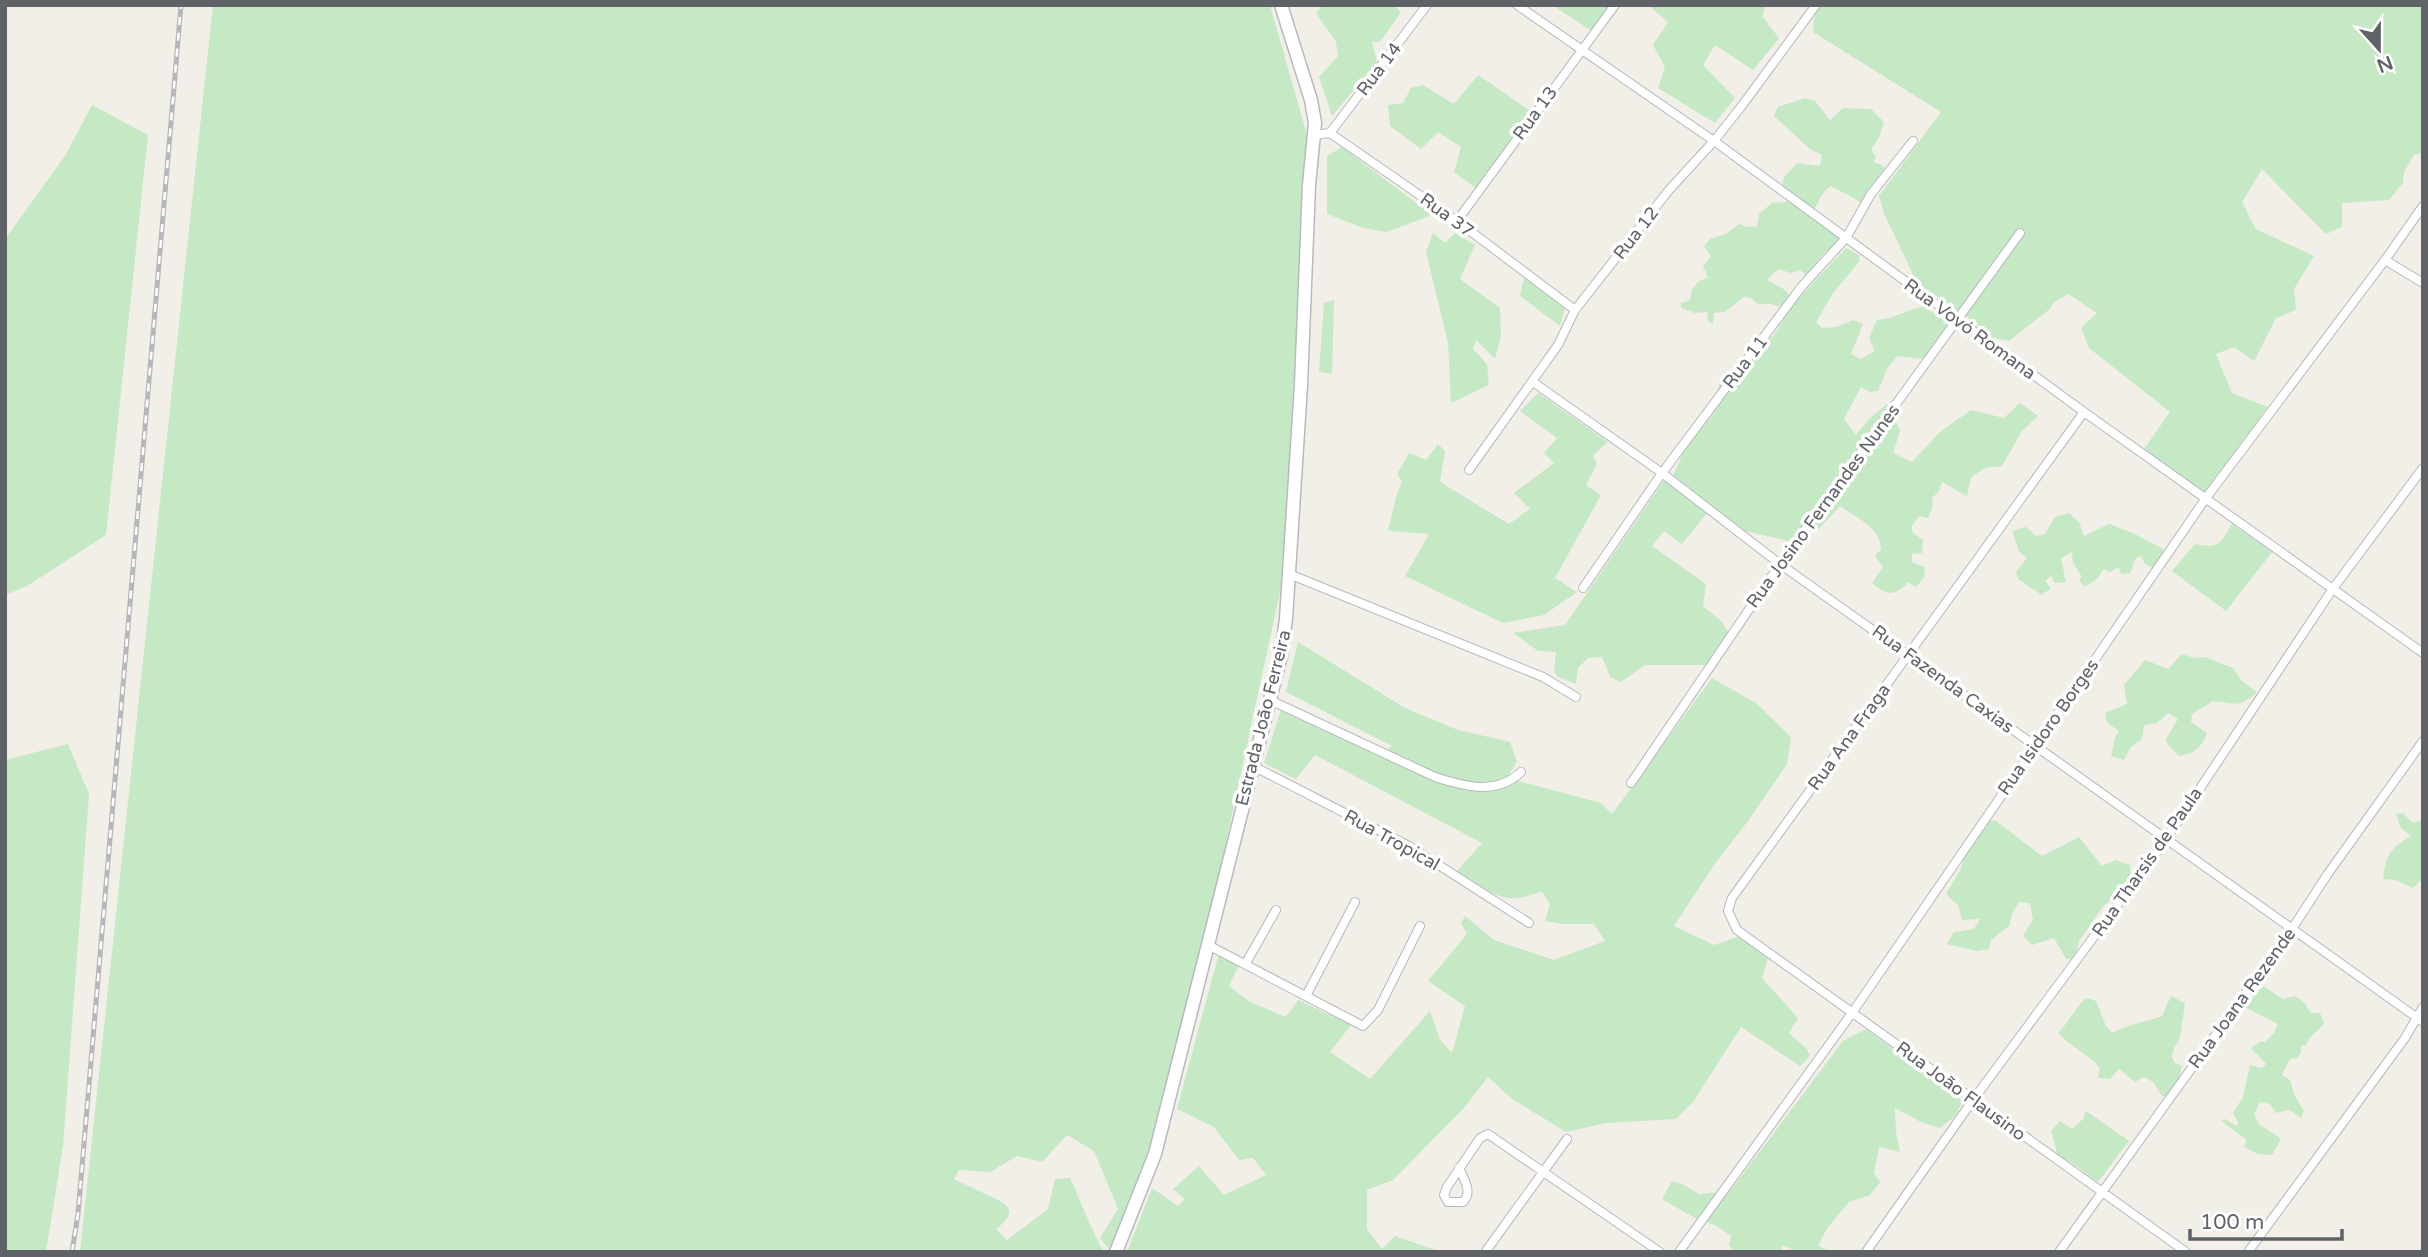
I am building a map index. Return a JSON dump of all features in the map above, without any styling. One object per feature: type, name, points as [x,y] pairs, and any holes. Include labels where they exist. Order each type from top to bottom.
[{"type":"street","name":"Estrada João Ferreira","points":[[1116,1252],[1155,1154],[1251,765],[1270,700],[1284,631],[1314,114],[1281,5]]},
{"type":"street","name":"Rua 14","points":[[1330,133],[1427,5]]},
{"type":"street","name":"Rua Vovó Romana","points":[[1517,5],[1714,141],[2084,412],[2423,653]]},
{"type":"street","name":"Rua 13","points":[[1457,221],[1615,5]]},
{"type":"street","name":"Rua 12","points":[[1469,470],[1558,345],[1575,310],[1669,190],[1714,141],[1816,5]]},
{"type":"street","points":[[1314,135],[1330,133]]},
{"type":"street","name":"Rua 37","points":[[1330,133],[1457,221],[1575,310]]},
{"type":"street","name":"Rua 11","points":[[1583,588],[1661,472],[1802,286],[1846,238],[1871,194],[1913,141]]},
{"type":"street","name":"Rua Isidoro Borges","points":[[1679,1252],[1852,1013],[2206,498],[2423,206]]},
{"type":"street","name":"Rua Josino Fernandes Nunes","points":[[1631,783],[1780,564],[2020,233]]},
{"type":"street","points":[[2385,260],[2423,283]]},
{"type":"street","name":"Rua Fazenda Caxias","points":[[1533,382],[1661,472],[1780,564],[2419,1019]]},
{"type":"street","name":"Rua Ana Fraga","points":[[1737,930],[1728,911],[1732,898],[2084,412]]},
{"type":"street","name":"Rua Tharsis de Paula","points":[[1866,1252],[1973,1100],[2167,838],[2332,590],[2423,468]]},
{"type":"street","points":[[1289,574],[1544,677],[1576,697]]},
{"type":"street","points":[[1270,700],[1434,776],[1456,783],[1492,787],[1505,784],[1521,772]]},
{"type":"street","name":"Rua Joana Rezende","points":[[2059,1252],[2292,929],[2327,875],[2423,741]]},
{"type":"street","name":"Rua Tropical","points":[[1251,765],[1409,846],[1529,923]]},
{"type":"street","points":[[1306,996],[1355,902]]},
{"type":"street","points":[[1246,963],[1276,910]]},
{"type":"street","points":[[1208,945],[1361,1026],[1378,1010],[1420,926]]},
{"type":"street","name":"Rua João Flausino","points":[[1737,930],[2186,1252]]},
{"type":"street","points":[[2248,1252],[2419,1019],[2423,1007]]},
{"type":"street","points":[[1459,1168],[1480,1138],[1488,1134],[1541,1173],[1660,1252]]},
{"type":"street","points":[[1486,1251],[1567,1139]]},
{"type":"green space","points":[[213,5],[1270,5],[1307,135],[1283,578],[1204,944],[1147,1158],[1110,1250],[1100,1238],[1118,1209],[1094,1151],[1067,1135],[1042,1162],[1017,1156],[990,1172],[959,1170],[954,1179],[1006,1206],[1009,1215],[996,1229],[1007,1240],[1048,1209],[1055,1179],[1070,1178],[1104,1252],[80,1252]]},
{"type":"green space","points":[[1323,5],[1394,5],[1401,12],[1380,42],[1372,42],[1377,62],[1332,116],[1319,77],[1338,56],[1336,42],[1316,13]]},
{"type":"green space","points":[[1552,5],[1614,5],[1592,31]]},
{"type":"green space","points":[[1648,5],[1766,5],[1762,16],[1779,38],[1753,70],[1715,45],[1703,65],[1735,98],[1715,123],[1658,88],[1665,67],[1653,45],[1668,22]]},
{"type":"green space","points":[[1816,5],[2423,5],[2423,153],[2414,155],[2404,172],[2403,183],[2389,200],[2342,203],[2342,227],[2326,234],[2262,169],[2242,202],[2256,229],[2314,256],[2294,289],[2296,310],[2276,318],[2254,361],[2234,347],[2216,354],[2232,393],[2268,407],[2204,493],[2144,449],[2170,412],[2089,348],[2081,328],[2097,313],[2068,294],[2053,303],[2051,308],[2009,341],[1992,338],[1976,323],[1917,283],[1884,213],[1879,196],[1941,112],[1813,32]]},
{"type":"green space","points":[[1478,75],[1532,112],[1477,189],[1454,172],[1461,147],[1438,132],[1421,149],[1390,126],[1388,105],[1403,103],[1411,88],[1423,85],[1454,104]]},
{"type":"green space","points":[[1805,98],[1815,101],[1830,120],[1843,108],[1871,109],[1884,122],[1871,150],[1876,156],[1874,162],[1886,170],[1870,202],[1860,203],[1831,186],[1824,192],[1808,215],[1831,230],[1839,239],[1836,246],[1826,251],[1806,275],[1800,270],[1791,273],[1778,269],[1767,280],[1790,296],[1779,307],[1758,304],[1751,298],[1744,297],[1725,312],[1714,313],[1713,324],[1708,321],[1707,312],[1695,313],[1681,308],[1681,303],[1690,300],[1695,286],[1708,278],[1703,266],[1711,257],[1704,246],[1710,239],[1726,234],[1739,224],[1757,226],[1759,214],[1772,203],[1787,202],[1793,194],[1782,186],[1784,177],[1797,163],[1820,166],[1822,155],[1810,149],[1774,116],[1778,107]]},
{"type":"green space","points":[[92,105],[148,135],[106,535],[27,586],[5,595],[5,239],[65,156]]},
{"type":"green space","points":[[1342,147],[1432,215],[1387,232],[1363,228],[1327,214],[1327,156]]},
{"type":"green space","points":[[1433,233],[1445,243],[1455,233],[1475,245],[1460,279],[1500,308],[1501,336],[1495,359],[1476,340],[1473,349],[1487,364],[1489,385],[1451,403],[1448,343],[1426,252]]},
{"type":"green space","points":[[1846,248],[1859,255],[1859,262],[1833,293],[1816,322],[1822,328],[1836,327],[1853,320],[1863,324],[1851,354],[1861,359],[1875,351],[1869,338],[1877,320],[1923,306],[1948,323],[1923,359],[1897,356],[1887,369],[1878,391],[1870,392],[1861,387],[1844,419],[1856,435],[1869,419],[1887,404],[1900,431],[1893,453],[1912,462],[1940,432],[1971,410],[2004,418],[2020,403],[2038,416],[2022,431],[2002,466],[1985,468],[1971,477],[1967,496],[1942,482],[1939,491],[1932,498],[1933,505],[1928,518],[1919,516],[1911,527],[1913,533],[1923,540],[1922,553],[1912,554],[1912,562],[1924,567],[1925,576],[1916,587],[1908,582],[1891,593],[1872,583],[1883,567],[1875,556],[1881,549],[1877,535],[1867,524],[1840,506],[1816,532],[1801,528],[1789,541],[1745,531],[1673,475],[1686,447],[1714,413],[1720,381],[1774,335],[1793,304]]},
{"type":"green space","points":[[1524,278],[1565,308],[1560,326],[1520,296]]},
{"type":"green space","points":[[1334,300],[1332,374],[1319,372],[1324,303]]},
{"type":"green space","points":[[1538,393],[1608,442],[1593,455],[1597,464],[1586,485],[1601,495],[1555,578],[1577,592],[1544,615],[1503,623],[1405,576],[1429,534],[1388,531],[1402,482],[1397,474],[1409,453],[1426,460],[1438,444],[1445,451],[1440,482],[1509,524],[1530,509],[1514,493],[1554,463],[1544,453],[1557,438],[1520,411]]},
{"type":"green space","points":[[1665,479],[1707,513],[1682,544],[1664,531],[1652,546],[1706,584],[1703,606],[1721,621],[1729,633],[1706,665],[1645,665],[1621,682],[1610,677],[1602,657],[1588,658],[1578,668],[1576,684],[1558,677],[1554,672],[1556,652],[1538,651],[1513,633],[1565,625]]},
{"type":"green space","points":[[2069,513],[2079,522],[2084,536],[2109,524],[2163,549],[2166,560],[2159,570],[2145,564],[2141,556],[2136,558],[2130,573],[2121,574],[2119,567],[2110,572],[2104,569],[2096,580],[2084,587],[2080,581],[2081,575],[2073,563],[2072,552],[2061,558],[2066,582],[2055,583],[2051,576],[2045,581],[2051,588],[2042,595],[2018,579],[2016,572],[2027,558],[2019,551],[2012,531],[2026,527],[2036,536],[2045,534],[2055,517]]},
{"type":"green space","points":[[2232,524],[2272,552],[2226,611],[2172,571],[2195,544],[2209,546],[2218,543]]},
{"type":"green space","points":[[1298,642],[1405,708],[1458,730],[1510,742],[1517,761],[1507,778],[1601,803],[1612,814],[1712,678],[1756,703],[1791,737],[1787,764],[1674,926],[1714,945],[1740,936],[1768,958],[1762,978],[1798,1018],[1789,1033],[1807,1049],[1810,1056],[1800,1066],[1741,1027],[1693,1102],[1676,1119],[1606,1123],[1566,1132],[1512,1099],[1488,1077],[1463,1109],[1393,1180],[1367,1190],[1367,1229],[1382,1249],[1395,1236],[1441,1252],[1127,1252],[1152,1188],[1178,1206],[1185,1199],[1173,1189],[1199,1166],[1224,1195],[1266,1175],[1253,1158],[1239,1160],[1214,1127],[1177,1109],[1219,953],[1239,965],[1229,986],[1250,1002],[1286,1017],[1298,1000],[1351,1025],[1330,1052],[1370,1079],[1430,1011],[1440,1040],[1452,1053],[1465,1006],[1428,981],[1467,934],[1461,923],[1465,916],[1494,940],[1554,960],[1605,941],[1594,924],[1545,921],[1550,904],[1542,891],[1528,896],[1506,898],[1488,891],[1457,871],[1482,843],[1315,755],[1296,779],[1264,763],[1281,710],[1379,756],[1392,746],[1286,692]]},
{"type":"green space","points":[[2182,654],[2194,658],[2205,657],[2233,668],[2242,681],[2257,692],[2241,703],[2213,701],[2192,714],[2191,722],[2207,733],[2200,746],[2189,754],[2179,756],[2165,741],[2178,719],[2168,713],[2157,723],[2144,725],[2142,739],[2131,747],[2124,760],[2111,756],[2119,731],[2107,723],[2105,713],[2127,704],[2124,685],[2145,660],[2168,669]]},
{"type":"green space","points":[[68,744],[89,794],[63,1146],[46,1252],[5,1252],[5,760]]},
{"type":"green space","points":[[2403,813],[2413,823],[2423,819],[2423,878],[2413,888],[2396,880],[2383,879],[2390,853],[2411,836],[2401,828],[2396,814]]},
{"type":"green space","points":[[1988,820],[1996,821],[2042,856],[2079,837],[2102,866],[2116,860],[2130,865],[2131,878],[2118,897],[2105,904],[2079,941],[2075,959],[2066,959],[2054,938],[2032,945],[2023,935],[2033,920],[2030,903],[2019,902],[2011,916],[2010,925],[1991,940],[1989,949],[1977,951],[1947,944],[1954,932],[1974,929],[1980,919],[1962,920],[1958,905],[1946,894],[1961,869],[1965,853]]},
{"type":"green space","points":[[2263,986],[2283,999],[2294,996],[2304,1002],[2311,1013],[2320,1013],[2324,1023],[2306,1045],[2301,1045],[2301,1052],[2297,1058],[2290,1059],[2282,1075],[2290,1080],[2304,1111],[2301,1118],[2289,1110],[2276,1113],[2270,1104],[2260,1102],[2254,1114],[2259,1124],[2281,1139],[2272,1155],[2258,1154],[2244,1147],[2247,1140],[2221,1121],[2225,1119],[2236,1126],[2239,1124],[2233,1113],[2243,1097],[2250,1065],[2262,1068],[2266,1064],[2251,1048],[2261,1041],[2265,1042],[2278,1024],[2245,1007]]},
{"type":"green space","points":[[2171,996],[2185,1003],[2180,1038],[2172,1057],[2175,1063],[2182,1066],[2178,1083],[2168,1097],[2162,1096],[2153,1082],[2144,1077],[2135,1082],[2119,1069],[2110,1079],[2098,1078],[2100,1068],[2058,1033],[2086,998],[2096,1001],[2106,1026],[2113,1033],[2162,1016]]},
{"type":"green space","points":[[1866,1029],[1963,1101],[1955,1116],[1940,1128],[1921,1122],[1895,1108],[1900,1152],[1879,1147],[1874,1173],[1880,1182],[1870,1195],[1849,1202],[1828,1227],[1818,1245],[1830,1252],[1797,1252],[1783,1245],[1780,1252],[1736,1252],[1729,1246],[1731,1236],[1717,1226],[1693,1217],[1662,1199],[1672,1181],[1699,1194],[1730,1191],[1843,1041]]},
{"type":"green space","points":[[2086,1111],[2129,1141],[2098,1182],[2058,1156],[2051,1131],[2060,1121],[2072,1129],[2083,1119]]},
{"type":"railway","points":[[72,1252],[78,1214],[181,5]]}]
